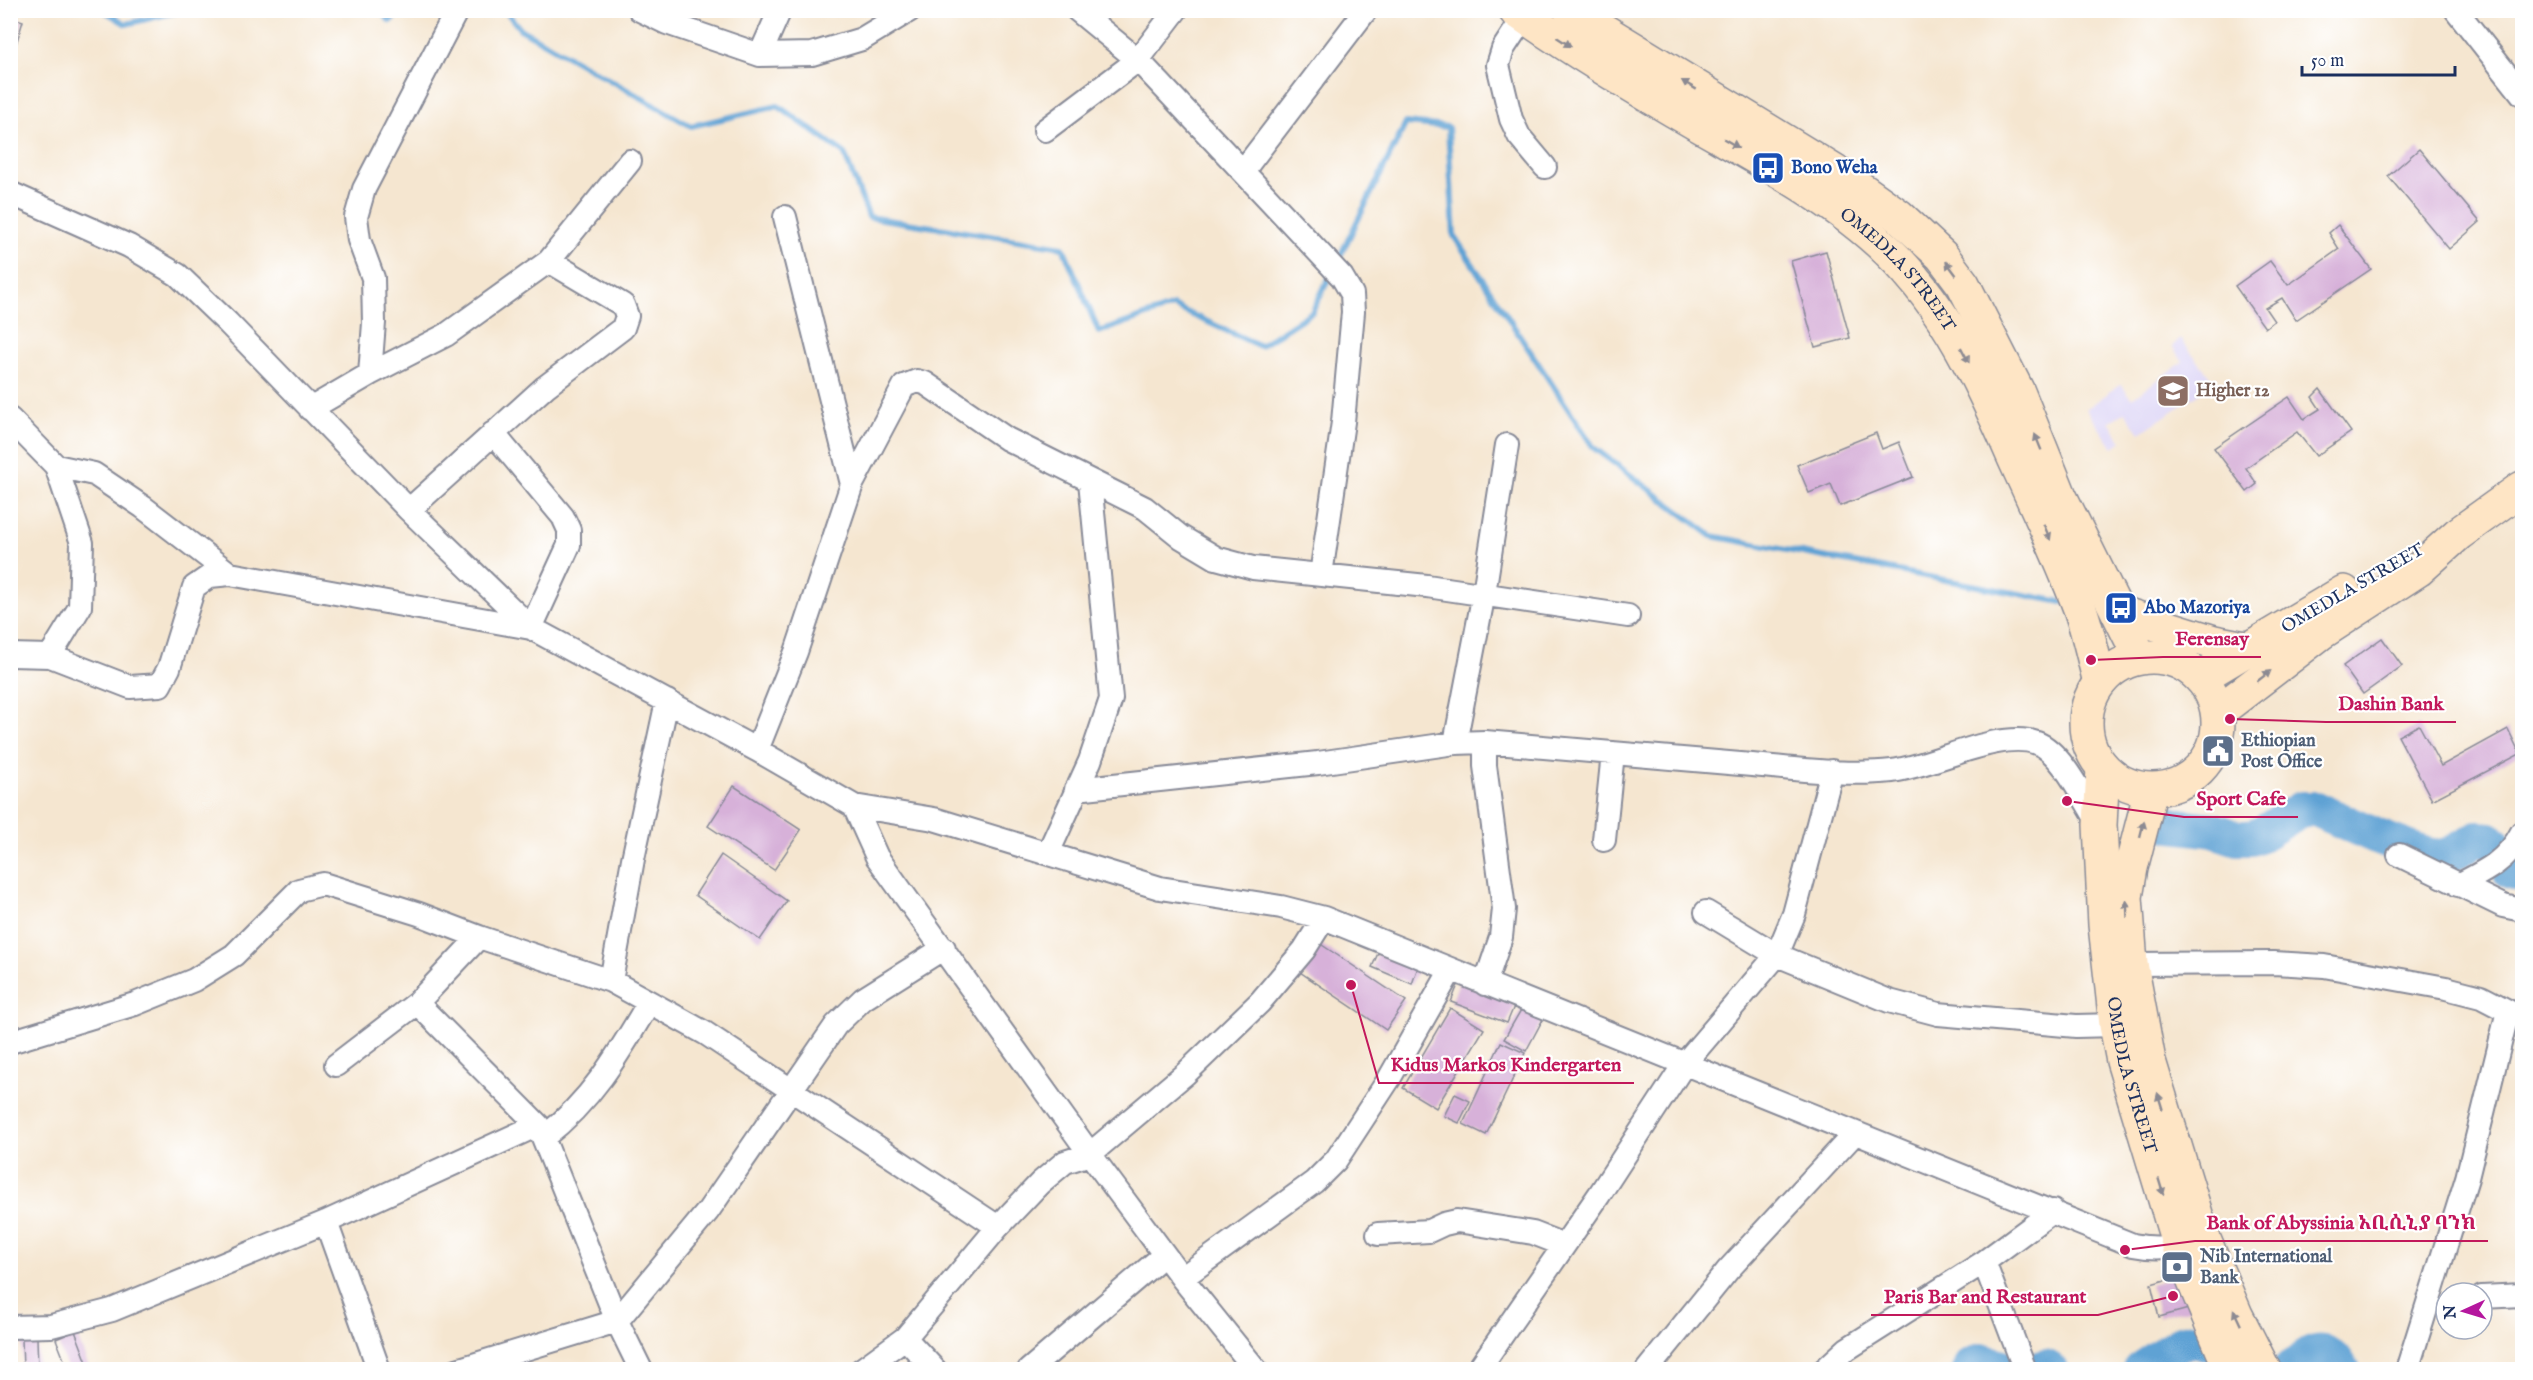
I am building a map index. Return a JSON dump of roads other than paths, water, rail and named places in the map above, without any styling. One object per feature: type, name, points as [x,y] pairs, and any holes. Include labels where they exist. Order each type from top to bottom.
[{"type":"main road","name":"OMEDLA STREET","points":[[1570,10],[1839,193],[1932,300],[1989,402],[2079,607],[2100,682]]},
{"type":"main road","name":"OMEDLA STREET","points":[[1520,14],[1628,84],[1769,165],[1899,216],[1942,256],[1963,284],[2018,392],[2060,496],[2140,657]]},
{"type":"main road","points":[[2218,712],[2321,633],[2418,570],[2458,534],[2521,492]]},
{"type":"main road","name":"OMEDLA STREET","points":[[2201,677],[2414,551],[2458,534]]},
{"type":"main road","points":[[2118,612],[2214,642],[2250,649]]},
{"type":"main road","name":"OMEDLA STREET","points":[[2140,657],[2162,657],[2184,664],[2201,677],[2212,693],[2218,712],[2218,735],[2210,758],[2195,776],[2174,787],[2151,790],[2125,784],[2103,768],[2093,753],[2086,726],[2090,698],[2100,682],[2111,671],[2125,662],[2140,657]]},
{"type":"main road","name":"OMEDLA STREET","points":[[2103,768],[2100,825],[2105,925],[2116,1025],[2123,1061],[2191,1242],[2232,1370]]},
{"type":"main road","points":[[2151,790],[2126,897],[2131,964],[2149,1061],[2191,1242],[2236,1315],[2264,1370]]},
{"type":"street","points":[[370,374],[374,323],[373,278],[359,240],[356,217],[364,189],[457,10]]},
{"type":"street","points":[[640,10],[667,23],[760,55],[812,54],[862,39],[909,10]]},
{"type":"street","points":[[760,55],[780,10]]},
{"type":"street","points":[[1077,10],[1138,60],[1342,277],[1352,294],[1353,312],[1343,422],[1320,575]]},
{"type":"street","points":[[1045,129],[1138,60],[1176,10]]},
{"type":"street","points":[[1243,171],[1366,10]]},
{"type":"street","points":[[2456,10],[2523,94]]},
{"type":"street","points":[[1520,14],[1498,65],[1511,120],[1519,136],[1545,167]]},
{"type":"street","points":[[310,409],[370,374],[446,335],[549,261],[630,161]]},
{"type":"street","points":[[10,193],[129,246],[178,275],[228,323],[409,510],[531,628],[757,750],[854,806],[934,819],[1160,888],[1281,907],[1324,918],[2054,1211],[2133,1245],[2149,1249],[2191,1242]]},
{"type":"street","points":[[785,217],[852,483]]},
{"type":"street","points":[[409,510],[545,387],[623,328],[627,316],[623,305],[549,261]]},
{"type":"street","points":[[757,750],[796,652],[852,483],[904,386],[917,381],[925,383],[1007,439],[1145,508],[1181,537],[1216,558],[1253,568],[1484,593],[1628,616]]},
{"type":"street","points":[[10,419],[56,466],[82,543],[80,607],[50,656]]},
{"type":"street","points":[[493,433],[563,517],[569,530],[569,545],[531,628]]},
{"type":"street","points":[[1455,743],[1484,593],[1507,446]]},
{"type":"street","points":[[56,466],[94,474],[143,507],[230,574]]},
{"type":"street","points":[[1048,853],[1090,761],[1111,699],[1090,481]]},
{"type":"street","points":[[10,655],[50,656],[130,687],[160,686],[169,668],[194,587],[210,576],[230,574],[531,628]]},
{"type":"street","points":[[611,981],[633,860],[667,701]]},
{"type":"street","points":[[1076,789],[1318,763],[1455,743],[1485,742],[1832,771],[1892,771],[1940,760],[1989,743],[2016,740],[2038,743],[2057,757],[2100,825]]},
{"type":"street","points":[[1485,742],[1485,766],[1504,909],[1501,937],[1485,984]]},
{"type":"street","points":[[1604,840],[1613,753]]},
{"type":"street","points":[[1478,1370],[1685,1063],[1777,955],[1794,914],[1832,771]]},
{"type":"street","points":[[854,806],[877,856],[1164,1255],[1256,1370]]},
{"type":"street","points":[[2458,885],[2495,866],[2514,848],[2523,832]]},
{"type":"street","points":[[2399,855],[2503,906],[2523,910]]},
{"type":"street","points":[[10,1042],[135,1004],[194,980],[234,955],[299,890],[323,884],[419,914],[479,937],[611,981],[648,1004],[705,1033],[793,1089],[998,1227]]},
{"type":"street","points":[[1706,912],[1777,955],[1889,1001],[1938,1014],[2076,1026],[2116,1025]]},
{"type":"street","points":[[861,1370],[905,1338],[998,1227],[1040,1183],[1065,1162],[1090,1154],[1185,1074],[1260,1002],[1304,950],[1324,918]]},
{"type":"street","points":[[336,1065],[417,1003],[479,937]]},
{"type":"street","points":[[457,1370],[617,1321],[708,1211],[836,1025],[863,999],[944,948]]},
{"type":"street","points":[[2131,964],[2274,963],[2324,966],[2446,988],[2481,997],[2515,1014],[2467,1178],[2441,1281]]},
{"type":"street","points":[[1182,1278],[1314,1182],[1336,1160],[1389,1079],[1451,970]]},
{"type":"street","points":[[417,1003],[541,1131],[617,1321],[641,1370]]},
{"type":"street","points":[[10,1327],[51,1326],[112,1310],[541,1131],[582,1104],[613,1063],[648,1004]]},
{"type":"street","points":[[1647,1370],[1728,1270],[1855,1133]]},
{"type":"street","points":[[1824,1370],[1847,1349],[1984,1262],[2054,1211]]},
{"type":"street","points":[[1378,1234],[1429,1231],[1458,1221],[1533,1233],[1564,1245]]},
{"type":"street","points":[[326,1222],[379,1370]]},
{"type":"street","points":[[1029,1370],[1164,1255]]},
{"type":"street","points":[[1984,1262],[2025,1366]]},
{"type":"street","points":[[2494,1296],[2523,1294]]},
{"type":"street","points":[[2407,1370],[2434,1306]]},
{"type":"street","points":[[905,1338],[935,1370]]},
{"type":"waterway","points":[[103,10],[126,24],[184,10]]},
{"type":"waterway","points":[[380,10],[390,21],[403,10]]},
{"type":"waterway","points":[[505,10],[520,29],[691,126],[778,106],[844,153],[869,217],[1063,247],[1099,332],[1173,306],[1260,346],[1312,312],[1331,274]]},
{"type":"waterway","points":[[1336,264],[1406,123],[1448,127],[1454,236],[1594,448],[1712,536],[2062,602]]},
{"type":"waterway","points":[[2154,815],[2171,825],[2213,830],[2237,838],[2252,838],[2301,809],[2316,809],[2426,855],[2441,857],[2451,854],[2478,839],[2490,840],[2501,851]]},
{"type":"waterway","points":[[2510,871],[2522,874]]},
{"type":"waterway","points":[[2140,1370],[2180,1343],[2193,1340],[2222,1348]]},
{"type":"waterway","points":[[2289,1370],[2305,1358],[2317,1353],[2329,1356],[2343,1370]]},
{"type":"waterway","points":[[1970,1370],[1971,1366],[1981,1361],[2014,1370]]},
{"type":"waterway","points":[[2034,1370],[2045,1367],[2050,1370]]},
{"type":"place","name":"Bono Weha","points":[[1768,168]]},
{"type":"place","name":"Higher 12","points":[[2173,391]]},
{"type":"place","name":"Abo Mazoriya","points":[[2121,608]]},
{"type":"place","name":"Ferensay","points":[[2091,660]]},
{"type":"place","name":"Dashin Bank","points":[[2230,719]]},
{"type":"place","name":"Ethiopian Post Office","points":[[2218,751]]},
{"type":"place","name":"Sport Cafe","points":[[2067,801]]},
{"type":"place","name":"Kidus Markos Kindergarten","points":[[1351,985]]},
{"type":"place","name":"Bank of Abyssinia አቢሲኒያ ባንክ","points":[[2125,1250]]},
{"type":"place","name":"Nib International Bank","points":[[2177,1267]]},
{"type":"place","name":"Paris Bar and Restaurant","points":[[2173,1296]]}]
